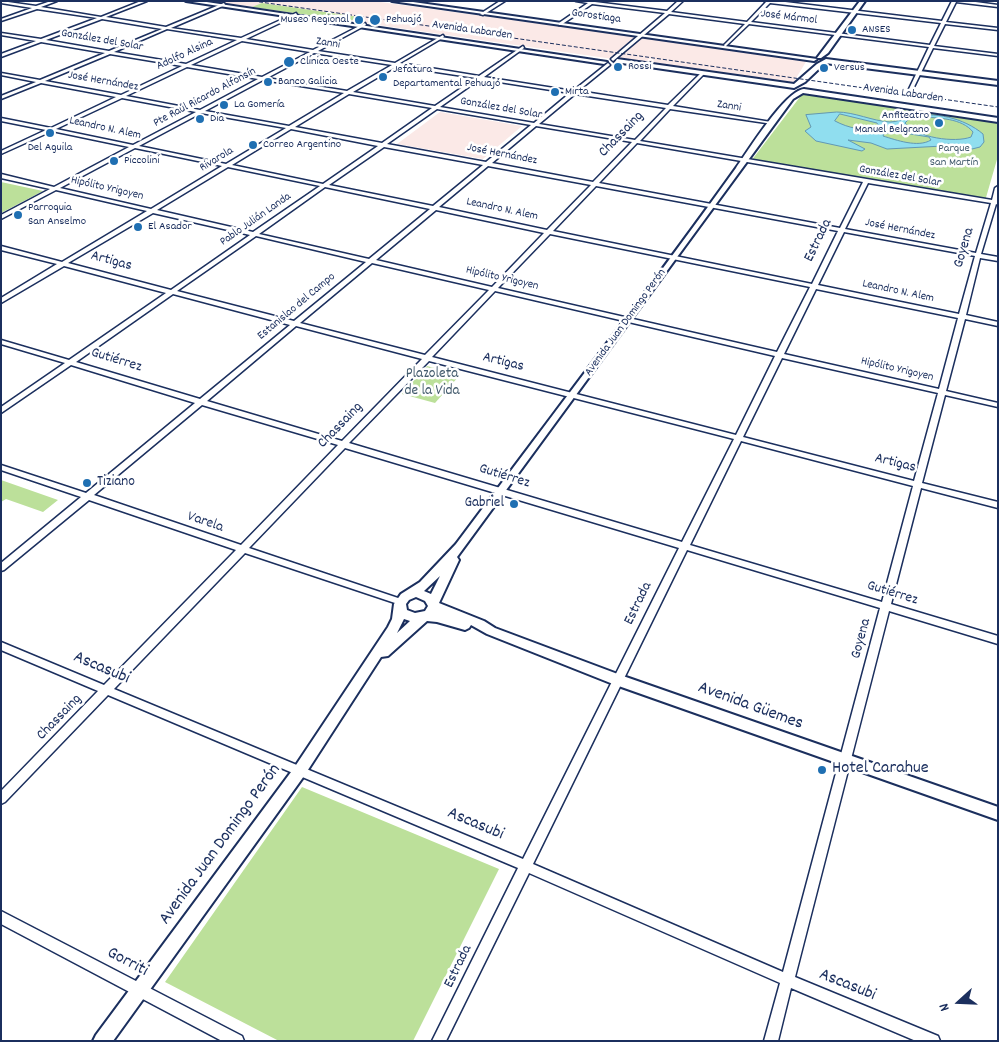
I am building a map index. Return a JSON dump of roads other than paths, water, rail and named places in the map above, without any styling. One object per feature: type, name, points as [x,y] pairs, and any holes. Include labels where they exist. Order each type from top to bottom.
[{"type":"main road","name":"Avenida Labarden","points":[[188,1],[700,74],[793,90],[804,88],[998,118]]},
{"type":"main road","name":"Avenida Labarden","points":[[206,1],[222,5]]},
{"type":"main road","name":"Gorostiaga","points":[[394,1],[998,83]]},
{"type":"main road","name":"Avenida Juan Domingo Perón","points":[[102,1041],[299,772],[369,670],[394,630],[403,602],[424,584],[460,547],[504,491],[713,205],[793,90],[804,88],[821,59],[863,1]]},
{"type":"main road","name":"Avenida Juan Domingo Perón","points":[[433,604],[460,547]]},
{"type":"main road","points":[[421,594],[426,595],[433,604],[432,610],[424,616],[409,617],[403,602],[421,594]]},
{"type":"main road","name":"Avenida Güemes","points":[[433,604],[480,624],[491,631]]},
{"type":"main road","name":"Avenida Juan Domingo Perón","points":[[369,670],[389,647],[424,616]]},
{"type":"main road","name":"Avenida Güemes","points":[[424,616],[438,617],[491,631],[618,680],[998,814]]},
{"type":"street","points":[[1,20],[55,1]]},
{"type":"street","points":[[1,56],[145,1]]},
{"type":"street","points":[[482,14],[502,1]]},
{"type":"street","name":"José Mármol","points":[[578,1],[998,55]]},
{"type":"street","name":"Estanislao del Campo","points":[[1,568],[611,62],[681,1]]},
{"type":"street","points":[[725,46],[768,1],[998,29]]},
{"type":"street","points":[[911,89],[931,46],[956,1],[998,6]]},
{"type":"street","name":"Zanni","points":[[1,2],[771,123]]},
{"type":"street","points":[[560,24],[593,2]]},
{"type":"street","points":[[1,98],[222,5]]},
{"type":"street","name":"Adolfo Alsina","points":[[1,153],[294,15]]},
{"type":"street","name":"Pte Raúl Ricardo Alfonsín","points":[[1,216],[363,25]]},
{"type":"street","name":"González del Solar","points":[[1,34],[996,203]]},
{"type":"street","name":"Rivarola","points":[[1,301],[442,37]]},
{"type":"street","name":"Pablo Julián Landa","points":[[1,411],[521,48]]},
{"type":"street","name":"José Hernández","points":[[1,74],[489,163],[998,259]]},
{"type":"street","name":"Chassaing","points":[[1,799],[700,74]]},
{"type":"street","name":"Leandro N. Alem","points":[[1,119],[998,324]]},
{"type":"street","name":"Hipólito Yrigoyen","points":[[1,176],[998,405]]},
{"type":"street","name":"Estrada","points":[[439,1041],[866,181]]},
{"type":"street","name":"Goyena","points":[[771,1041],[978,255],[996,203],[998,188]]},
{"type":"street","name":"Artigas","points":[[1,248],[998,505]]},
{"type":"street","name":"Gutiérrez","points":[[1,342],[998,640]]},
{"type":"street","name":"Varela","points":[[1,467],[242,550],[403,602]]},
{"type":"street","name":"Ascasubi","points":[[1,646],[526,866],[787,980],[933,1041]]},
{"type":"street","name":"Gorriti","points":[[1,917],[237,1041]]},
{"type":"water","points":[[844,112],[890,122],[919,115],[948,117],[975,128],[983,134],[984,142],[980,147],[972,149],[948,144],[943,146],[887,149],[871,143],[848,140],[865,149],[862,151],[816,141],[805,131],[811,127],[806,115]],"holes":[[[840,114],[877,123],[879,127],[862,129],[845,126],[835,121]],[[922,117],[956,121],[973,132],[971,137],[964,139],[936,138],[911,128],[905,123],[908,120]],[[904,133],[929,137],[931,140],[914,143],[883,136],[884,134]]]},
{"type":"railway","points":[[253,1],[998,107]]},
{"type":"place","name":"Museo Regional","points":[[359,20]]},
{"type":"place","name":"Pehuajó","points":[[375,20]]},
{"type":"place","name":"ANSES","points":[[852,30]]},
{"type":"place","name":"Clinica Oeste","points":[[289,62]]},
{"type":"place","name":"Rossi","points":[[618,67]]},
{"type":"place","name":"Versus","points":[[824,68]]},
{"type":"place","name":"Jefatura Departamental Pehuajó","points":[[383,77]]},
{"type":"place","name":"Banco Galicia","points":[[268,82]]},
{"type":"place","name":"Mirta","points":[[555,92]]},
{"type":"place","name":"La Gomería","points":[[224,105]]},
{"type":"place","name":"Dia","points":[[200,119]]},
{"type":"place","name":"Anfiteatro Manuel Belgrano","points":[[939,123]]},
{"type":"place","name":"Del Aguila","points":[[50,133]]},
{"type":"place","name":"Correo Argentino","points":[[253,145]]},
{"type":"place","name":"Piccolini","points":[[114,161]]},
{"type":"place","name":"Parroquia San Anselmo","points":[[18,215]]},
{"type":"place","name":"El Asador","points":[[138,227]]},
{"type":"place","name":"Tiziano","points":[[87,483]]},
{"type":"place","name":"Gabriel","points":[[514,504]]},
{"type":"place","name":"Hotel Carahue","points":[[822,770]]},
{"type":"park label","name":"Parque San Martín","points":[[954,156]]},
{"type":"park label","name":"Plazoleta de la Vida","points":[[432,384]]}]
